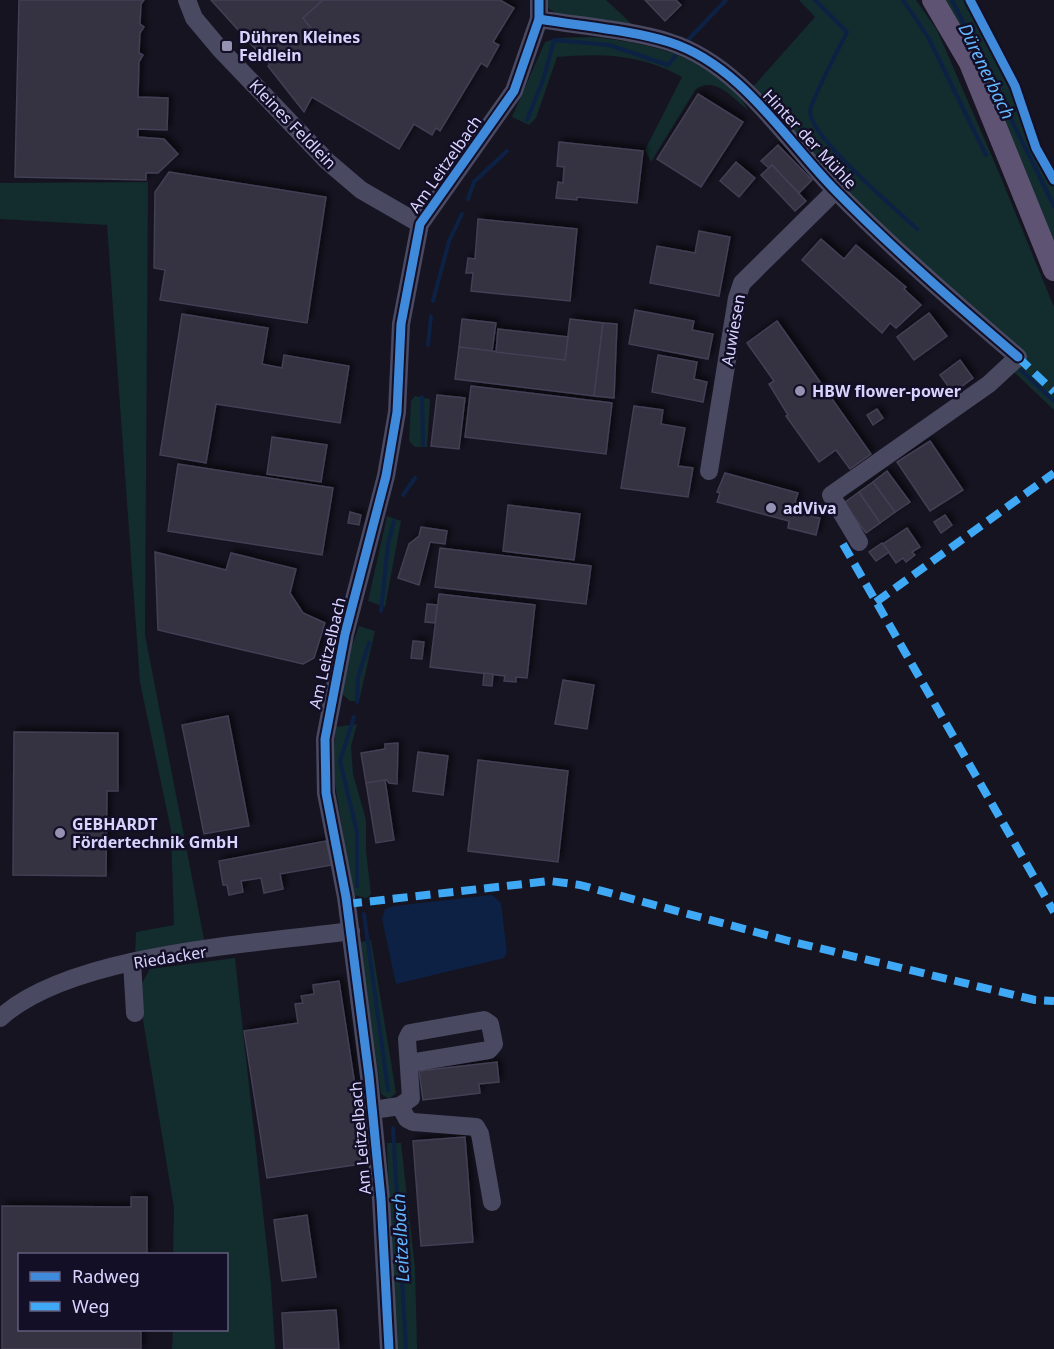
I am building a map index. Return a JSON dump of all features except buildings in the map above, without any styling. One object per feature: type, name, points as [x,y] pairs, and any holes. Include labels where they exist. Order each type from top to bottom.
[{"type":"main road","points":[[933,0],[970,63],[1054,270]]},
{"type":"street","name":"Kleines Feldlein","points":[[187,0],[194,18],[220,49],[327,161],[361,190],[420,224]]},
{"type":"street","name":"Am Leitzelbach","points":[[389,1349],[373,1110],[351,931],[326,793],[325,739],[345,634],[386,476],[397,412],[401,324],[420,224],[514,91],[539,20],[539,0]]},
{"type":"street","name":"Hinter der Mühle","points":[[539,20],[670,42],[708,62],[743,90],[835,190],[917,270],[1018,357],[989,384],[831,495],[859,542]]},
{"type":"street","name":"Auwiesen","points":[[709,471],[737,298],[742,284],[835,190]]},
{"type":"street","name":"Riedacker","points":[[0,1018],[26,998],[87,973],[132,962],[351,931]]},
{"type":"street","points":[[132,962],[135,1013]]},
{"type":"street","points":[[373,1110],[400,1106],[411,1098],[410,1063]]},
{"type":"street","points":[[400,1106],[407,1119],[412,1122],[476,1127],[480,1134],[492,1202]]},
{"type":"green space","points":[[546,0],[606,0],[634,26],[561,16],[549,9]]},
{"type":"green space","points":[[799,0],[916,0],[937,30],[1054,307],[1054,410],[1014,372],[1026,360],[898,246],[751,89],[815,17]]},
{"type":"green space","points":[[945,0],[975,0],[1018,86],[1039,148],[1054,171],[1054,255],[993,92],[963,30]]},
{"type":"green space","points":[[592,37],[635,43],[680,56],[701,65],[720,77],[736,92],[748,110],[717,87],[710,85],[696,89],[651,162],[645,150],[682,77],[666,69],[636,60],[590,55],[557,57],[536,118],[529,125],[512,117],[545,42],[558,38]]},
{"type":"green space","points":[[148,182],[145,635],[205,944],[135,956],[136,932],[174,925],[171,830],[140,682],[107,225],[0,219],[0,183]]},
{"type":"green space","points":[[415,396],[430,399],[427,447],[415,447],[409,441],[411,401]]},
{"type":"green space","points":[[387,516],[401,521],[385,607],[368,601]]},
{"type":"green space","points":[[359,626],[375,631],[359,701],[350,701],[342,694],[344,668]]},
{"type":"green space","points":[[357,724],[351,746],[353,774],[366,820],[366,851],[371,894],[367,898],[353,895],[332,766],[336,727]]},
{"type":"green space","points":[[371,940],[396,1093],[389,1099],[381,1094],[360,942]]},
{"type":"green space","points":[[235,958],[271,1285],[275,1349],[172,1349],[173,1331],[228,1331],[228,1253],[173,1253],[174,1208],[143,1020],[142,983],[150,969]]},
{"type":"green space","points":[[387,1143],[401,1143],[415,1268],[417,1349],[394,1349]]},
{"type":"water","points":[[492,895],[501,903],[507,952],[504,958],[396,984],[382,919],[385,909],[394,906]]},
{"type":"waterway","name":"Leitzelbach","points":[[687,41],[726,0]]},
{"type":"waterway","points":[[815,0],[847,32],[811,106],[813,122],[838,154],[917,229]]},
{"type":"waterway","name":"Dürenerbach","points":[[903,0],[928,37],[986,155]]},
{"type":"waterway","name":"Dürenerbach","points":[[952,0],[1054,206]]},
{"type":"waterway","name":"Leitzelbach","points":[[527,120],[543,80],[554,40],[609,45],[668,65],[676,55]]},
{"type":"waterway","name":"Leitzelbach","points":[[468,199],[474,182],[507,151]]},
{"type":"waterway","name":"Leitzelbach","points":[[433,301],[449,241],[462,214]]},
{"type":"waterway","name":"Leitzelbach","points":[[428,345],[431,316]]},
{"type":"waterway","points":[[1021,370],[1054,401]]},
{"type":"waterway","name":"Leitzelbach","points":[[422,397],[423,445]]},
{"type":"waterway","name":"Leitzelbach","points":[[403,495],[415,478]]},
{"type":"waterway","name":"Leitzelbach","points":[[381,611],[388,544],[394,521]]},
{"type":"waterway","name":"Leitzelbach","points":[[357,702],[358,677],[369,643]]},
{"type":"waterway","name":"Leitzelbach","points":[[354,717],[340,761],[357,832],[357,886]]},
{"type":"waterway","name":"Leitzelbach","points":[[364,914],[388,1090]]},
{"type":"waterway","name":"Leitzelbach","points":[[393,1128],[406,1349]]},
{"type":"marked path","points":[[1018,357],[1054,392]]},
{"type":"marked path","points":[[876,602],[1054,473]]},
{"type":"marked path","points":[[843,544],[1054,912]]},
{"type":"marked path","points":[[347,904],[550,881],[580,885],[789,941],[1035,1000],[1054,1001]]},
{"type":"cycle path","points":[[389,1349],[381,1199],[369,1076],[346,897],[326,793],[325,739],[345,634],[386,476],[397,412],[401,324],[420,224],[514,91],[539,19],[539,0]]},
{"type":"cycle path","points":[[970,0],[1015,86],[1036,148],[1054,180]]},
{"type":"cycle path","points":[[539,19],[622,31],[669,42],[695,53],[719,68],[761,106],[818,172],[859,214],[1018,357]]},
{"type":"place","name":"Dühren Kleines Feldlein","points":[[227,46]]},
{"type":"place","name":"HBW flower-power","points":[[800,391]]},
{"type":"place","name":"adViva","points":[[771,508]]},
{"type":"place","name":"GEBHARDT Fördertechnik GmbH","points":[[60,833]]}]
